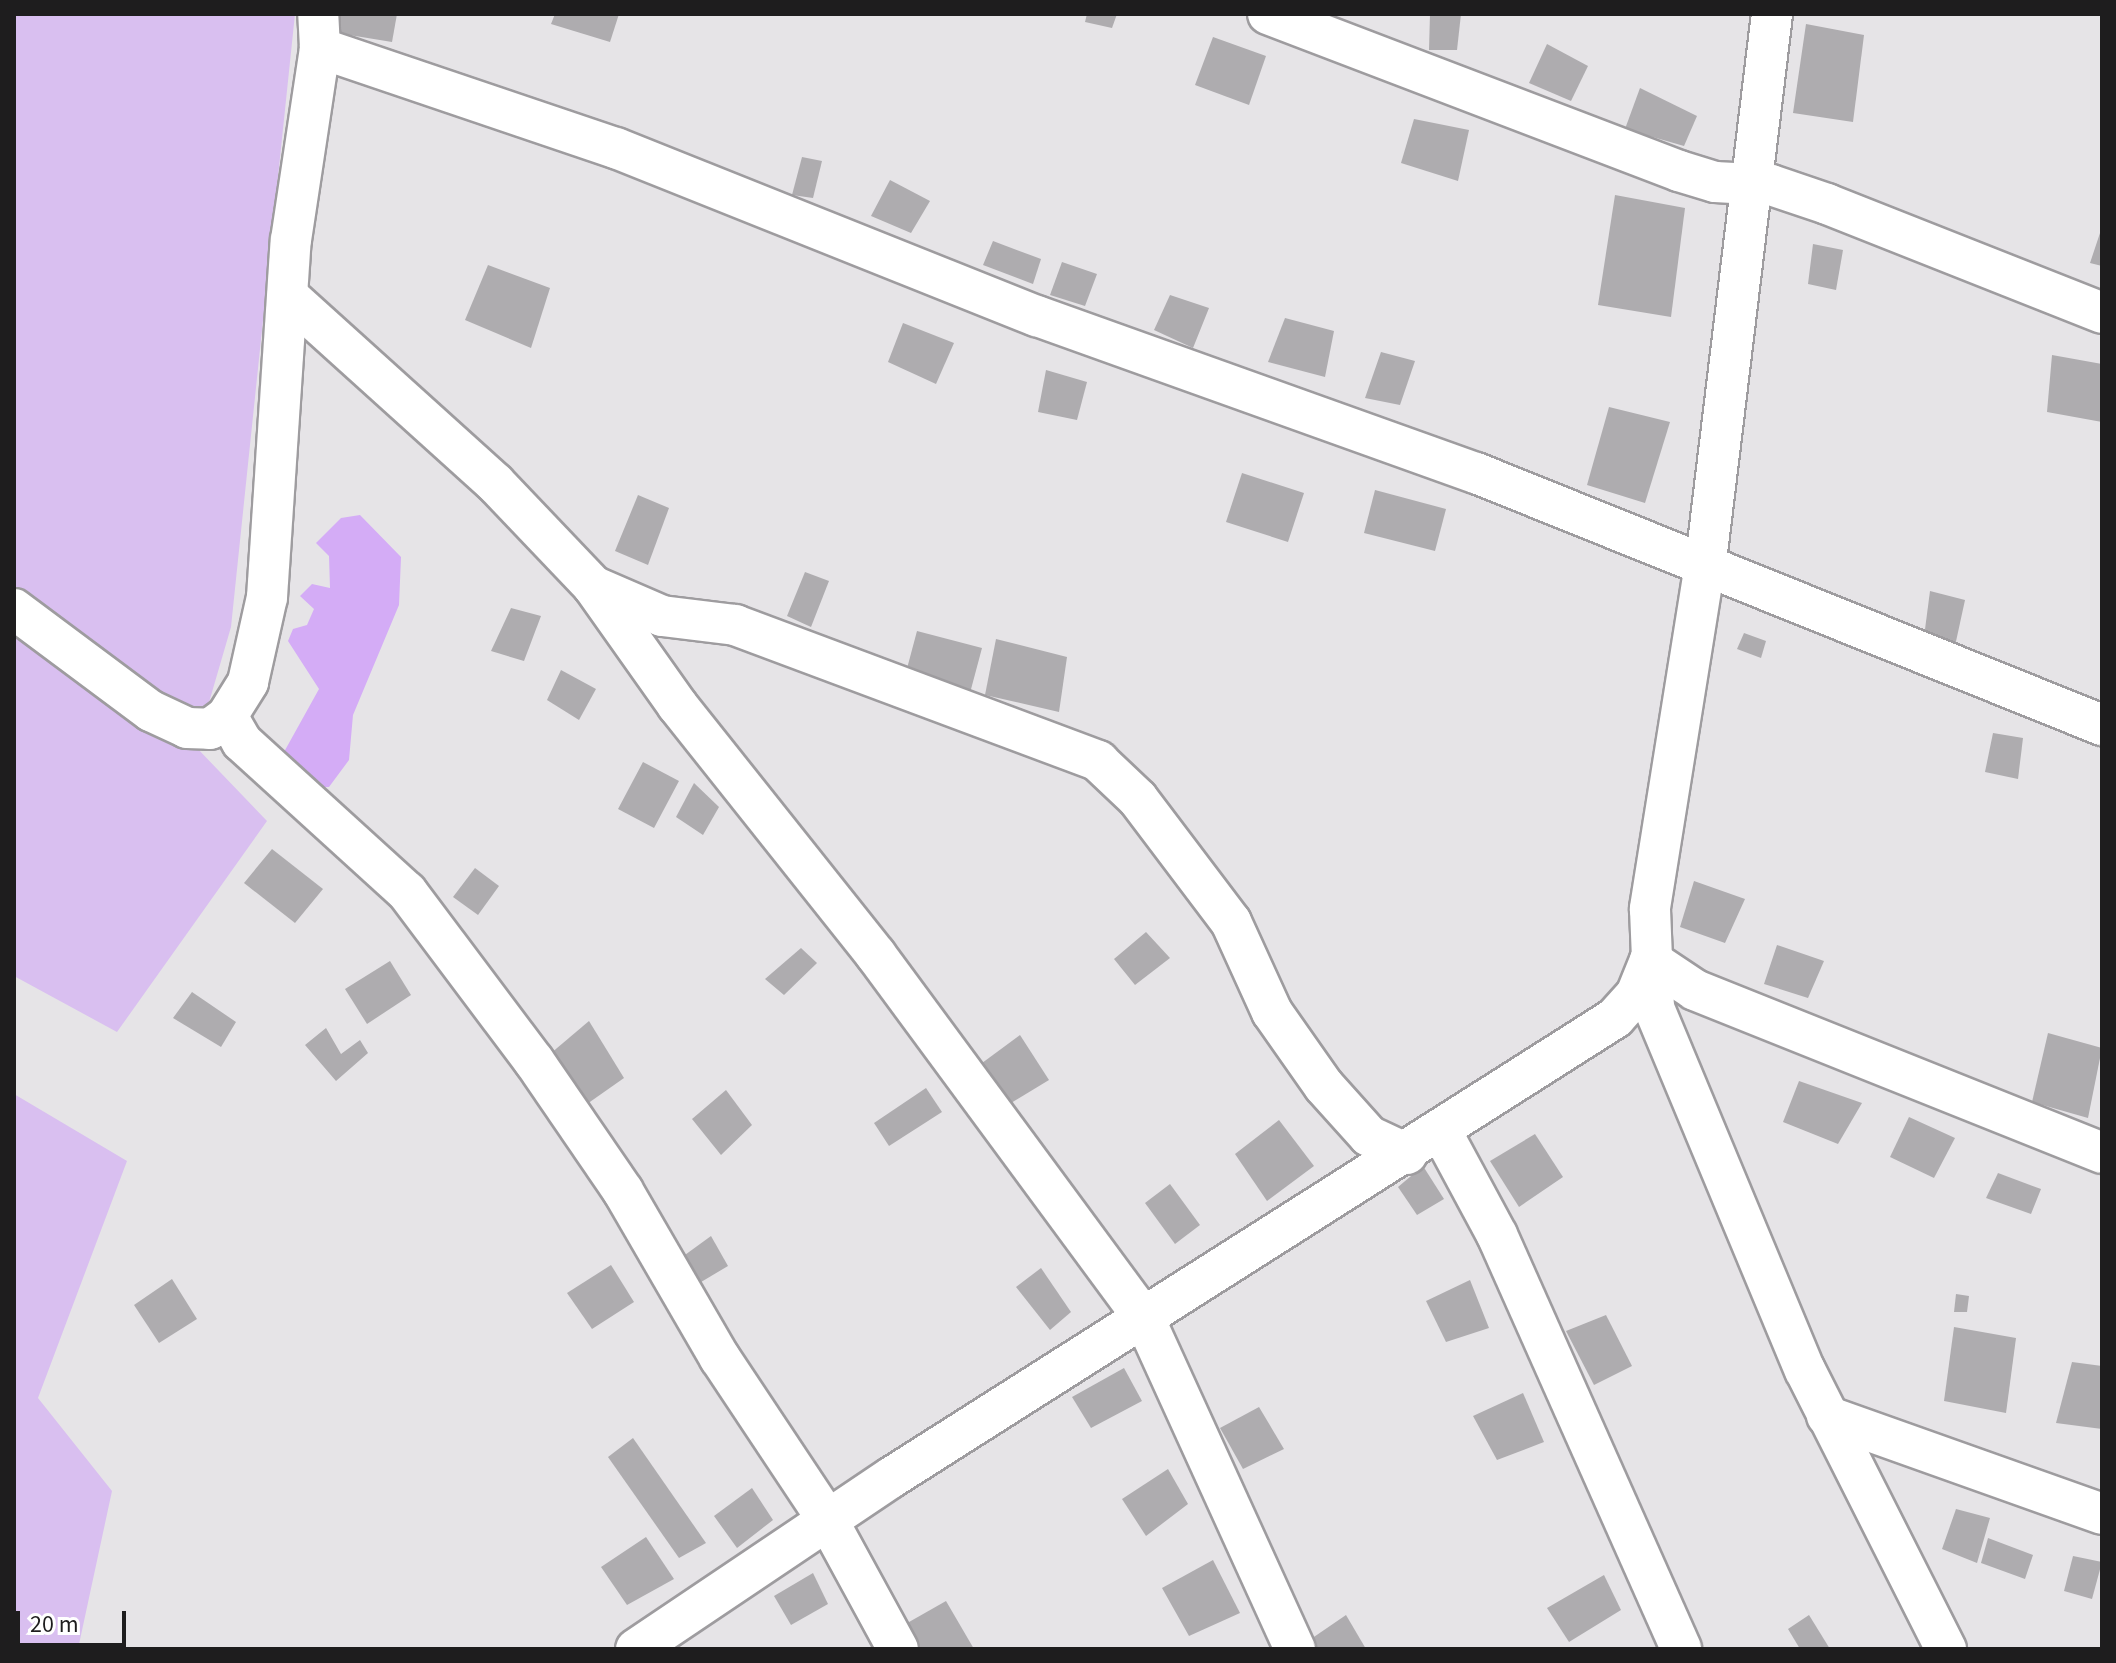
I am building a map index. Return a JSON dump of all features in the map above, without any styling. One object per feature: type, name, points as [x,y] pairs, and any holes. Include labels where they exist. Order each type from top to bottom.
[{"type":"street","points":[[1268,14],[1679,171],[1715,182],[1753,184],[1827,204],[2102,313]]},
{"type":"street","points":[[1772,14],[1705,568],[1650,909],[1654,1008],[1827,1416],[1946,1649]]},
{"type":"street","points":[[14,609],[151,711],[187,728],[210,729],[227,716],[248,682],[267,597],[288,296],[319,31],[1037,316],[1476,473],[1705,568],[2102,725]]},
{"type":"street","points":[[288,296],[495,483],[593,586],[678,706],[876,955],[1145,1320],[1295,1649]]},
{"type":"street","points":[[593,586],[662,616],[735,625],[1098,761],[1138,799],[1231,922],[1272,1012],[1324,1086],[1369,1136],[1407,1154]]},
{"type":"street","points":[[227,716],[242,742],[407,892],[462,962],[623,1191],[720,1358],[827,1519],[898,1649]]},
{"type":"street","points":[[636,1649],[827,1519],[1407,1154],[1615,1018],[1636,995],[1650,960]]},
{"type":"street","points":[[1650,960],[1695,990],[2102,1153]]},
{"type":"street","points":[[1441,1131],[1497,1235],[1681,1649]]},
{"type":"street","points":[[1827,1416],[2102,1514]]},
{"type":"shaded area","points":[[14,14],[295,14],[231,627],[196,747],[267,821],[117,1032],[14,976]]},
{"type":"shaded area","points":[[360,515],[401,557],[399,605],[353,715],[349,760],[329,787],[315,787],[289,767],[284,752],[319,689],[288,641],[293,629],[307,625],[314,609],[300,596],[312,584],[330,588],[329,556],[316,543],[341,518]]},
{"type":"shaded area","points":[[14,1094],[127,1161],[38,1398],[112,1491],[78,1649],[14,1649]]},
{"type":"building","points":[[335,14],[397,14],[392,42],[331,32]]},
{"type":"building","points":[[555,14],[619,14],[610,42],[551,24]]},
{"type":"building","points":[[1087,14],[1117,14],[1112,28],[1085,22]]},
{"type":"building","points":[[1430,14],[1461,14],[1457,50],[1429,50]]},
{"type":"building","points":[[1806,24],[1864,35],[1853,122],[1793,113]]},
{"type":"building","points":[[1213,37],[1266,56],[1249,105],[1195,85]]},
{"type":"building","points":[[1547,44],[1588,66],[1571,101],[1529,83]]},
{"type":"building","points":[[1640,88],[1697,116],[1684,146],[1625,129]]},
{"type":"building","points":[[1414,119],[1469,130],[1458,181],[1401,163]]},
{"type":"building","points":[[802,157],[822,161],[813,198],[792,195]]},
{"type":"building","points":[[890,180],[930,201],[911,233],[871,216]]},
{"type":"building","points":[[1615,195],[1685,208],[1671,317],[1598,305]]},
{"type":"building","points":[[2102,227],[2102,266],[2090,263]]},
{"type":"building","points":[[993,241],[1041,259],[1033,284],[983,265]]},
{"type":"building","points":[[1813,244],[1843,250],[1836,290],[1808,284]]},
{"type":"building","points":[[1062,262],[1097,274],[1085,306],[1050,295]]},
{"type":"building","points":[[488,265],[550,288],[531,348],[465,320]]},
{"type":"building","points":[[1170,295],[1209,308],[1193,348],[1154,330]]},
{"type":"building","points":[[1285,318],[1334,331],[1325,377],[1268,362]]},
{"type":"building","points":[[903,323],[954,343],[936,384],[888,362]]},
{"type":"building","points":[[1381,352],[1415,361],[1400,405],[1365,398]]},
{"type":"building","points":[[2052,355],[2102,364],[2102,422],[2047,412]]},
{"type":"building","points":[[1046,370],[1087,382],[1077,420],[1038,412]]},
{"type":"building","points":[[1609,407],[1670,422],[1645,503],[1587,485]]},
{"type":"building","points":[[1242,473],[1304,493],[1288,542],[1226,522]]},
{"type":"building","points":[[1375,490],[1446,509],[1435,551],[1364,533]]},
{"type":"building","points":[[638,495],[669,508],[648,565],[615,551]]},
{"type":"building","points":[[805,572],[829,581],[811,627],[787,616]]},
{"type":"building","points":[[1930,591],[1965,600],[1955,646],[1924,637]]},
{"type":"building","points":[[511,608],[541,616],[524,661],[491,651]]},
{"type":"building","points":[[917,631],[982,648],[970,693],[905,676]]},
{"type":"building","points":[[1744,633],[1766,641],[1761,658],[1737,649]]},
{"type":"building","points":[[996,639],[1067,657],[1059,712],[985,695]]},
{"type":"building","points":[[561,670],[596,689],[579,720],[547,700]]},
{"type":"building","points":[[1993,733],[2023,738],[2018,779],[1985,772]]},
{"type":"building","points":[[643,762],[679,781],[654,828],[618,809]]},
{"type":"building","points":[[694,783],[719,807],[703,835],[676,817]]},
{"type":"building","points":[[272,849],[323,889],[295,923],[244,883]]},
{"type":"building","points":[[475,868],[499,886],[478,915],[453,897]]},
{"type":"building","points":[[1694,881],[1745,899],[1725,943],[1680,927]]},
{"type":"building","points":[[1146,932],[1170,958],[1135,985],[1114,959]]},
{"type":"building","points":[[1777,945],[1824,961],[1808,998],[1764,984]]},
{"type":"building","points":[[801,948],[817,963],[784,995],[765,979]]},
{"type":"building","points":[[390,961],[411,995],[367,1024],[345,989]]},
{"type":"building","points":[[192,992],[236,1022],[221,1047],[173,1018]]},
{"type":"building","points":[[589,1021],[624,1078],[587,1104],[550,1054]]},
{"type":"building","points":[[326,1028],[341,1054],[360,1040],[368,1053],[336,1081],[305,1045]]},
{"type":"building","points":[[2048,1033],[2102,1048],[2088,1118],[2032,1102]]},
{"type":"building","points":[[1020,1035],[1049,1080],[1006,1106],[978,1066]]},
{"type":"building","points":[[1799,1081],[1862,1103],[1838,1144],[1783,1122]]},
{"type":"building","points":[[926,1088],[942,1112],[889,1146],[874,1123]]},
{"type":"building","points":[[726,1090],[752,1125],[721,1155],[692,1119]]},
{"type":"building","points":[[1909,1117],[1955,1138],[1934,1178],[1890,1157]]},
{"type":"building","points":[[1279,1120],[1314,1166],[1267,1201],[1235,1154]]},
{"type":"building","points":[[1535,1134],[1563,1177],[1519,1207],[1490,1161]]},
{"type":"building","points":[[1423,1166],[1444,1199],[1417,1215],[1398,1187]]},
{"type":"building","points":[[1998,1173],[2041,1189],[2031,1214],[1986,1198]]},
{"type":"building","points":[[1170,1184],[1200,1225],[1175,1244],[1145,1203]]},
{"type":"building","points":[[711,1236],[728,1266],[696,1285],[678,1260]]},
{"type":"building","points":[[611,1265],[634,1302],[592,1329],[567,1293]]},
{"type":"building","points":[[1041,1268],[1071,1312],[1050,1330],[1016,1287]]},
{"type":"building","points":[[172,1279],[197,1319],[159,1343],[134,1305]]},
{"type":"building","points":[[1470,1280],[1489,1328],[1446,1342],[1426,1301]]},
{"type":"building","points":[[1956,1294],[1969,1296],[1967,1312],[1954,1312]]},
{"type":"building","points":[[1606,1315],[1632,1366],[1594,1385],[1566,1331]]},
{"type":"building","points":[[1954,1327],[2016,1338],[2006,1413],[1944,1401]]},
{"type":"building","points":[[2072,1362],[2102,1366],[2102,1429],[2056,1423]]},
{"type":"building","points":[[1124,1368],[1142,1401],[1091,1428],[1072,1397]]},
{"type":"building","points":[[1523,1393],[1544,1442],[1497,1460],[1473,1416]]},
{"type":"building","points":[[1259,1407],[1284,1449],[1243,1469],[1220,1428]]},
{"type":"building","points":[[633,1438],[706,1543],[679,1558],[608,1457]]},
{"type":"building","points":[[1168,1469],[1188,1504],[1146,1536],[1122,1499]]},
{"type":"building","points":[[752,1488],[773,1520],[737,1548],[714,1516]]},
{"type":"building","points":[[1956,1509],[1990,1518],[1977,1563],[1942,1549]]},
{"type":"building","points":[[646,1537],[674,1579],[627,1605],[601,1567]]},
{"type":"building","points":[[1988,1538],[2033,1555],[2025,1579],[1981,1563]]},
{"type":"building","points":[[2073,1556],[2102,1562],[2092,1599],[2064,1591]]},
{"type":"building","points":[[1213,1560],[1240,1613],[1189,1636],[1162,1588]]},
{"type":"building","points":[[813,1573],[828,1604],[791,1625],[774,1596]]},
{"type":"building","points":[[1604,1575],[1621,1610],[1569,1642],[1547,1608]]},
{"type":"building","points":[[946,1601],[974,1649],[918,1649],[902,1626]]},
{"type":"building","points":[[1346,1615],[1366,1649],[1313,1649],[1308,1641]]},
{"type":"building","points":[[1809,1615],[1830,1649],[1800,1649],[1788,1629]]}]
